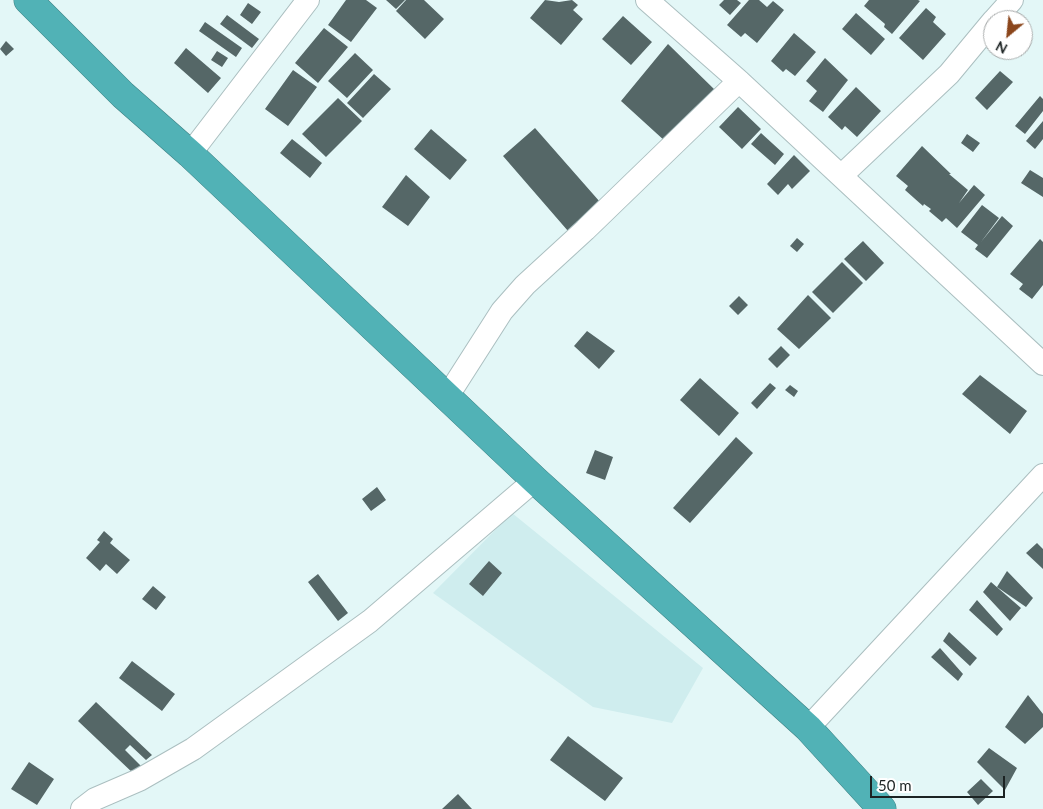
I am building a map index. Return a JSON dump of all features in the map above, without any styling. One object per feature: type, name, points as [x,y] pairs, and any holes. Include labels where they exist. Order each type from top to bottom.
[{"type":"highway","points":[[28,0],[123,95],[190,154],[535,480],[808,728],[882,809]]},
{"type":"street","points":[[190,154],[308,0]]},
{"type":"street","points":[[647,0],[739,81],[1043,364]]},
{"type":"street","points":[[1002,10],[1012,0]]},
{"type":"street","points":[[841,176],[949,74],[983,32]]},
{"type":"street","points":[[447,397],[502,311],[524,285],[585,230],[739,81]]},
{"type":"street","points":[[808,728],[1043,475]]},
{"type":"street","points":[[82,809],[95,799],[139,780],[193,749],[362,627],[535,480]]},
{"type":"shaded area","points":[[512,513],[703,668],[672,723],[593,707],[433,593]]},
{"type":"building","points":[[346,0],[366,0],[377,8],[351,42],[328,25]]},
{"type":"building","points":[[386,0],[405,0],[396,9]]},
{"type":"building","points":[[406,0],[424,0],[444,19],[425,39],[396,11]]},
{"type":"building","points":[[545,0],[559,2],[572,0],[578,5],[573,10],[583,19],[561,45],[530,18]]},
{"type":"building","points":[[724,0],[737,0],[741,3],[730,15],[719,5]]},
{"type":"building","points":[[749,0],[759,0],[767,7],[773,1],[784,10],[757,43],[745,33],[741,37],[727,25]]},
{"type":"building","points":[[869,0],[920,1],[892,34],[884,27],[885,24],[864,6]]},
{"type":"building","points":[[248,3],[261,12],[252,24],[240,15]]},
{"type":"building","points":[[926,8],[936,17],[933,22],[946,34],[923,60],[899,38]]},
{"type":"building","points":[[856,13],[885,39],[871,55],[842,29]]},
{"type":"building","points":[[227,15],[259,39],[252,48],[220,24]]},
{"type":"building","points":[[623,16],[652,42],[631,65],[602,39]]},
{"type":"building","points":[[205,22],[242,48],[236,57],[199,31]]},
{"type":"building","points":[[324,28],[348,47],[318,83],[295,63]]},
{"type":"building","points":[[794,33],[816,52],[795,76],[786,69],[783,72],[771,61]]},
{"type":"building","points":[[6,41],[14,49],[6,56],[0,49]]},
{"type":"building","points":[[668,44],[715,90],[666,142],[621,101]]},
{"type":"building","points":[[186,48],[221,78],[208,93],[174,63]]},
{"type":"building","points":[[217,51],[228,58],[222,67],[211,60]]},
{"type":"building","points":[[355,53],[373,70],[347,98],[328,81]]},
{"type":"building","points":[[825,58],[848,80],[823,112],[809,101],[817,91],[806,81]]},
{"type":"building","points":[[293,70],[317,87],[288,126],[265,109]]},
{"type":"building","points":[[1000,71],[1013,82],[987,110],[975,98]]},
{"type":"building","points":[[374,74],[391,89],[363,118],[347,103]]},
{"type":"building","points":[[856,87],[881,111],[857,137],[845,126],[842,130],[828,117]]},
{"type":"building","points":[[1040,96],[1043,99],[1043,111],[1025,134],[1015,126]]},
{"type":"building","points":[[338,98],[362,121],[326,157],[302,134]]},
{"type":"building","points":[[738,107],[761,129],[742,149],[719,127]]},
{"type":"building","points":[[1043,121],[1043,139],[1035,149],[1026,141]]},
{"type":"building","points":[[535,128],[600,202],[568,231],[503,156]]},
{"type":"building","points":[[431,129],[467,160],[450,180],[414,149]]},
{"type":"building","points":[[761,133],[784,154],[775,165],[751,144]]},
{"type":"building","points":[[967,134],[980,143],[973,152],[961,143]]},
{"type":"building","points":[[292,139],[322,163],[310,178],[280,153]]},
{"type":"building","points":[[922,146],[951,174],[949,174],[968,190],[959,203],[974,185],[985,195],[957,228],[946,218],[942,222],[929,211],[931,209],[924,204],[923,206],[905,190],[908,186],[896,176]]},
{"type":"building","points":[[794,155],[810,171],[792,189],[788,184],[778,195],[767,184]]},
{"type":"building","points":[[1030,170],[1043,178],[1043,197],[1021,183]]},
{"type":"building","points":[[406,175],[430,197],[408,226],[382,207]]},
{"type":"building","points":[[982,205],[999,218],[981,242],[1002,216],[1013,226],[987,258],[975,249],[978,245],[961,232]]},
{"type":"building","points":[[797,238],[804,244],[797,252],[790,246]]},
{"type":"building","points":[[1040,239],[1043,242],[1043,285],[1032,299],[1019,289],[1023,284],[1010,274]]},
{"type":"building","points":[[863,241],[884,263],[866,281],[844,259]]},
{"type":"building","points":[[842,262],[863,283],[833,313],[812,292]]},
{"type":"building","points":[[808,295],[831,318],[799,349],[777,329]]},
{"type":"building","points":[[739,296],[748,305],[738,315],[729,306]]},
{"type":"building","points":[[587,331],[615,351],[599,369],[574,346]]},
{"type":"building","points":[[781,346],[790,355],[777,368],[768,359]]},
{"type":"building","points":[[980,375],[1027,411],[1010,434],[962,394]]},
{"type":"building","points":[[700,378],[739,413],[719,436],[680,400]]},
{"type":"building","points":[[770,383],[776,388],[757,409],[751,403]]},
{"type":"building","points":[[790,385],[798,391],[794,397],[785,390]]},
{"type":"building","points":[[736,437],[753,453],[690,523],[673,508]]},
{"type":"building","points":[[595,450],[613,457],[605,480],[586,473]]},
{"type":"building","points":[[377,487],[386,500],[371,511],[362,499]]},
{"type":"building","points":[[104,531],[113,539],[110,543],[130,560],[117,574],[106,564],[100,571],[86,558],[100,542],[97,540]]},
{"type":"building","points":[[1037,543],[1043,549],[1043,569],[1026,553]]},
{"type":"building","points":[[489,561],[502,573],[483,596],[469,584]]},
{"type":"building","points":[[1007,571],[1033,598],[1026,607],[997,587]]},
{"type":"building","points":[[318,574],[348,613],[338,621],[308,582]]},
{"type":"building","points":[[991,582],[1021,608],[1010,621],[983,592]]},
{"type":"building","points":[[153,586],[166,597],[156,610],[142,599]]},
{"type":"building","points":[[977,600],[1003,629],[997,636],[969,610]]},
{"type":"building","points":[[949,632],[977,658],[970,666],[943,641]]},
{"type":"building","points":[[940,648],[963,674],[958,681],[931,657]]},
{"type":"building","points":[[132,661],[175,694],[162,711],[119,678]]},
{"type":"building","points":[[1028,695],[1043,714],[1043,727],[1025,744],[1005,727]]},
{"type":"building","points":[[96,702],[152,755],[146,760],[130,745],[125,750],[142,767],[135,775],[78,721]]},
{"type":"building","points":[[568,736],[623,778],[605,801],[550,760]]},
{"type":"building","points":[[989,748],[1017,768],[1005,790],[977,762]]},
{"type":"building","points":[[29,762],[54,779],[37,805],[11,789]]},
{"type":"building","points":[[981,779],[993,791],[978,805],[967,792]]},
{"type":"building","points":[[458,794],[472,809],[442,809]]}]
